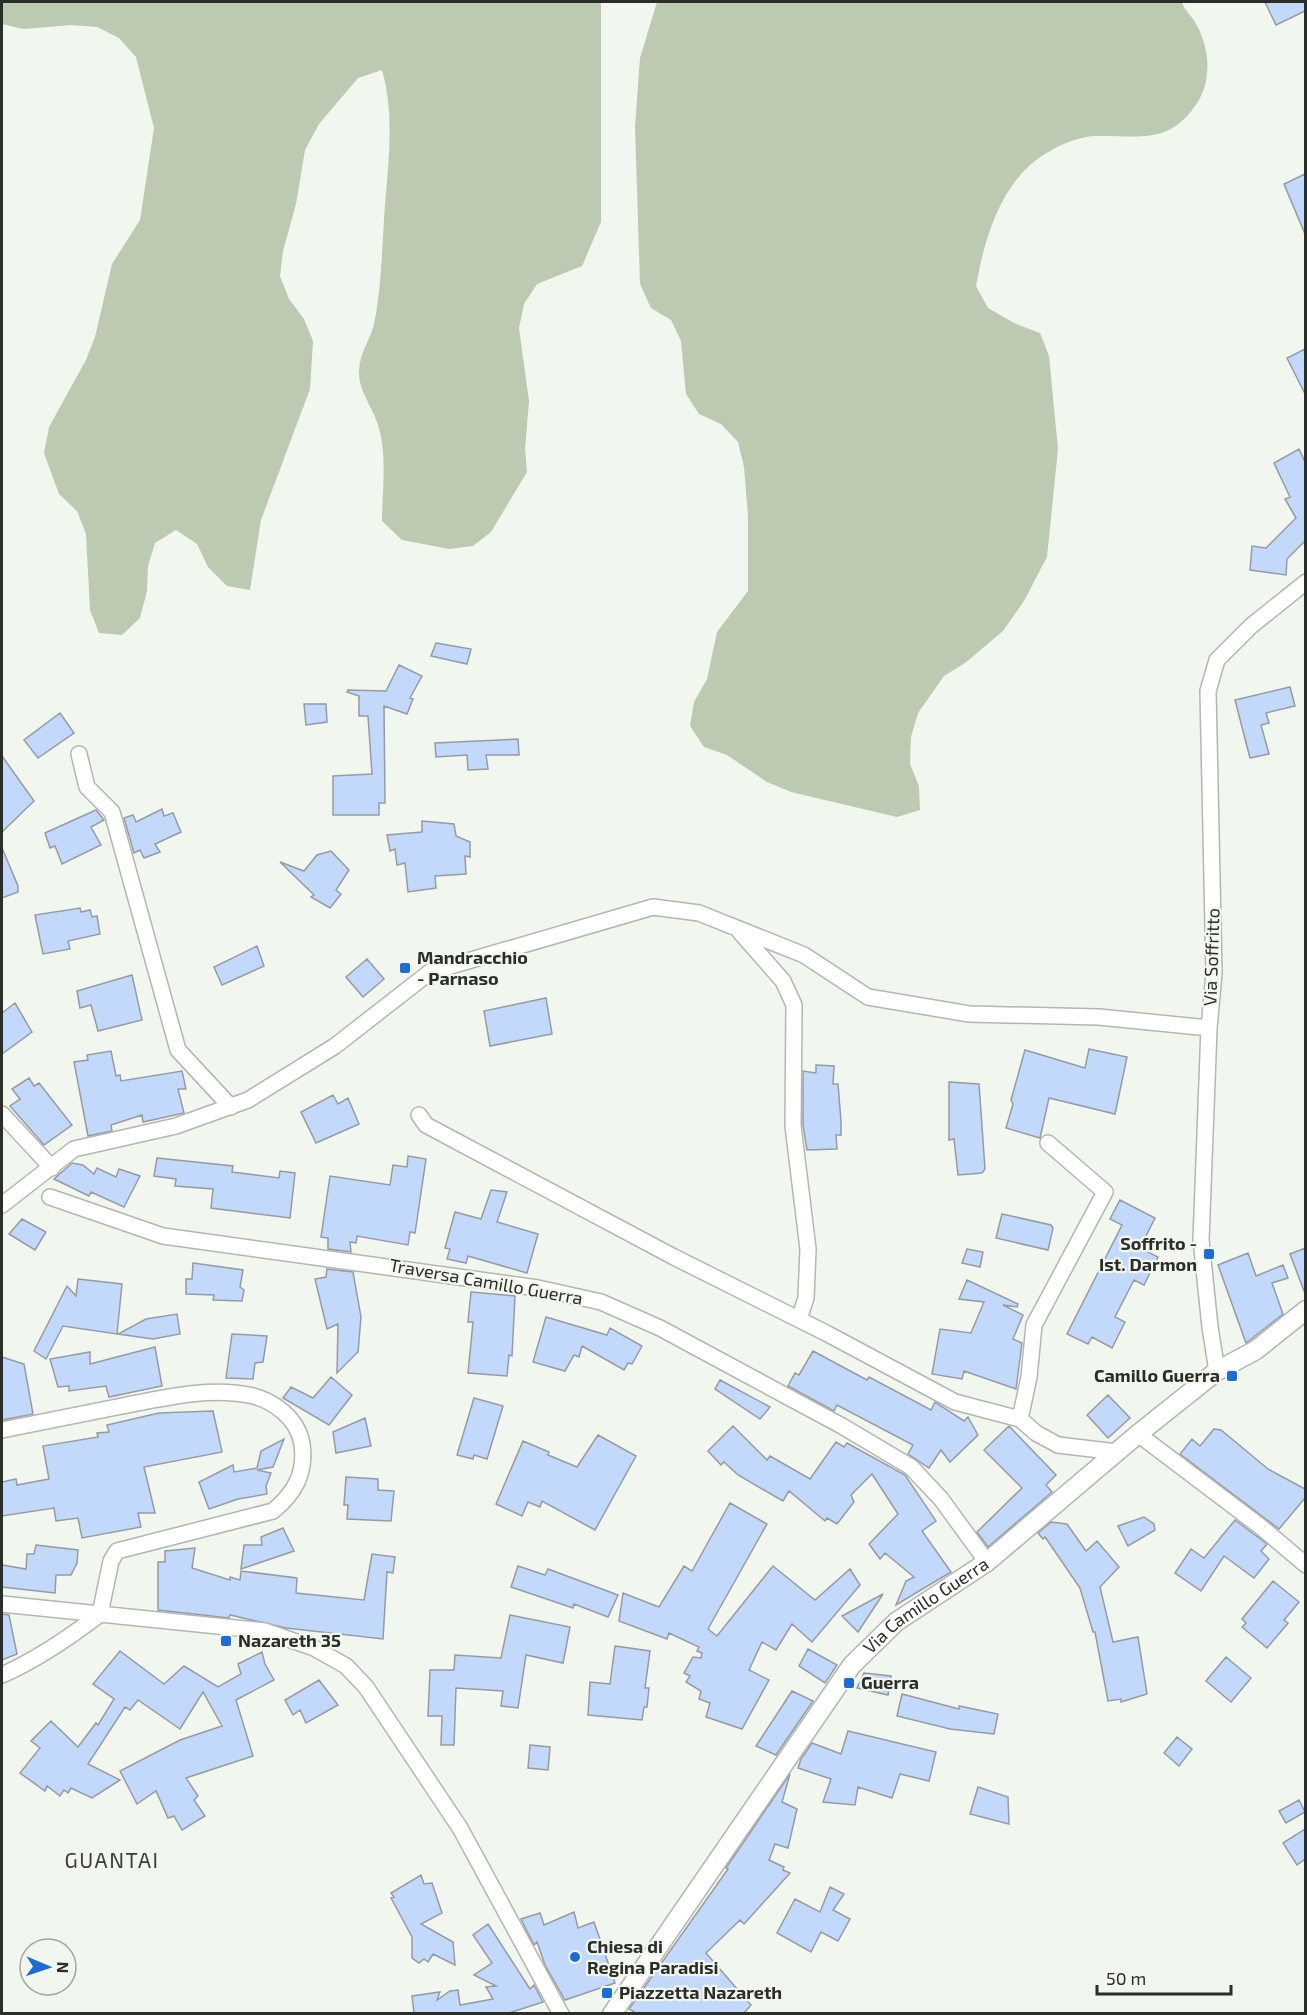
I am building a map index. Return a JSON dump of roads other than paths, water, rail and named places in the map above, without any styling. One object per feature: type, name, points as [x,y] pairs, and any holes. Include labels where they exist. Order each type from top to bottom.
[{"type":"street","name":"Via Soffritto","points":[[1217,1371],[1201,1240],[1215,928],[1208,691],[1217,660],[1251,626],[1305,582]]},
{"type":"street","points":[[79,754],[87,787],[112,812],[178,1050],[231,1107]]},
{"type":"street","points":[[2,1205],[74,1149],[176,1126],[231,1107],[300,1069],[335,1046],[430,972],[652,907],[699,914],[804,955],[868,998],[969,1014],[1100,1017],[1209,1028]]},
{"type":"street","points":[[735,928],[750,941],[783,981],[794,1005],[793,1126],[808,1249],[806,1298],[799,1319]]},
{"type":"street","points":[[2,1114],[52,1168]]},
{"type":"street","points":[[418,1115],[426,1125],[549,1191],[955,1402],[1020,1419],[1036,1433],[1058,1445],[1117,1452]]},
{"type":"street","points":[[1020,1419],[1029,1377],[1034,1325],[1105,1192],[1048,1143]]},
{"type":"street","name":"Traversa Camillo Guerra","points":[[50,1197],[163,1236],[526,1286],[601,1302],[660,1328],[842,1426],[911,1467],[941,1499],[987,1562]]},
{"type":"street","name":"Via Camillo Guerra","points":[[612,2013],[852,1665],[896,1622],[987,1562],[1138,1434],[1217,1371],[1256,1350],[1305,1310]]},
{"type":"street","points":[[2,1430],[171,1397],[218,1393],[249,1395],[270,1402],[300,1431],[303,1471],[289,1498],[273,1511],[243,1521],[130,1545],[117,1551],[111,1561],[100,1614],[29,1661],[2,1675]]},
{"type":"street","points":[[1138,1434],[1261,1527],[1305,1565]]},
{"type":"street","points":[[2,1604],[265,1631],[314,1648],[346,1666],[366,1687],[460,1828],[561,2013]]},
{"type":"place","name":"Mandracchio - Parnaso","points":[[405,968]]},
{"type":"place","name":"Soffrito - Ist. Darmon","points":[[1209,1254]]},
{"type":"place","name":"Camillo Guerra","points":[[1232,1376]]},
{"type":"place","name":"Nazareth 35","points":[[226,1641]]},
{"type":"place","name":"Guerra","points":[[849,1683]]},
{"type":"place","name":"Chiesa di Regina Paradisi","points":[[575,1957]]},
{"type":"place","name":"Piazzetta Nazareth","points":[[607,1993]]},
{"type":"district","name":"GUANTAI","points":[[112,1861]]}]
